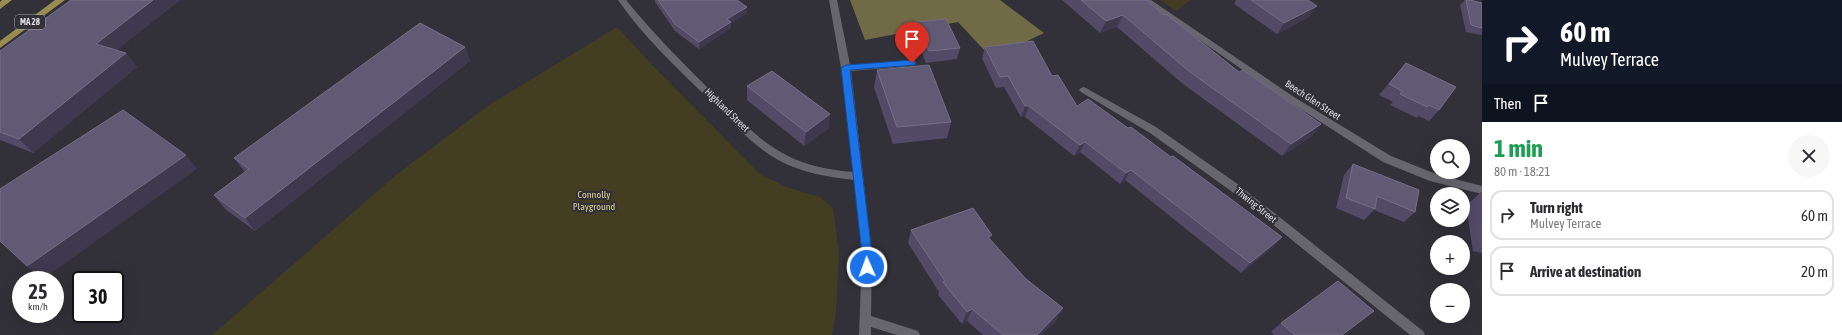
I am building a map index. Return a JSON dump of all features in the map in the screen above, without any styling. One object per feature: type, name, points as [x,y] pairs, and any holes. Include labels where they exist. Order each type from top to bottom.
[{"type":"main road","points":[[0,6],[8,0]]},
{"type":"main road","name":"MA 28","points":[[0,45],[61,0]]},
{"type":"street","name":"Highland Street","points":[[622,0],[673,58],[742,127],[774,152],[800,165],[829,174],[859,176]]},
{"type":"street","points":[[833,0],[846,68],[867,254],[865,335]]},
{"type":"street","name":"Beech Glen Street","points":[[1145,0],[1291,99],[1387,160],[1434,178],[1482,190]]},
{"type":"street","points":[[846,68],[912,63]]},
{"type":"street","name":"Thwing Street","points":[[1084,90],[1153,130],[1235,188],[1419,335]]},
{"type":"street","points":[[866,320],[914,335]]},
{"type":"green space","points":[[1160,0],[1190,0],[1176,11]]},
{"type":"green space","name":"Connolly Playground","points":[[617,27],[657,70],[761,175],[789,188],[820,197],[833,208],[839,253],[836,312],[832,335],[212,335],[396,175],[489,105]]},
{"type":"shaded area","points":[[850,0],[1000,0],[1044,33],[1021,44],[985,51],[958,22],[865,40]]},
{"type":"building","points":[[71,0],[153,0],[96,44],[126,53],[19,139],[0,132],[0,51]]},
{"type":"building","points":[[658,0],[737,0],[747,7],[727,19],[731,22],[699,42],[675,24]]},
{"type":"building","points":[[1081,0],[1146,0],[1239,72],[1243,70],[1321,124],[1291,144],[1190,72],[1123,15],[1106,21]]},
{"type":"building","points":[[1251,0],[1308,0],[1317,6],[1284,23]]},
{"type":"building","points":[[1466,0],[1482,3],[1482,28],[1471,25]]},
{"type":"building","points":[[946,19],[960,48],[929,51],[916,22]]},
{"type":"building","points":[[420,23],[465,47],[245,218],[214,195],[249,169],[234,158]]},
{"type":"building","points":[[1033,41],[1052,76],[1058,75],[1077,106],[1088,99],[1128,128],[1131,127],[1171,157],[1173,156],[1282,237],[1250,263],[1131,170],[1126,173],[1085,142],[1080,145],[1029,106],[1025,106],[1008,76],[1000,77],[985,47]]},
{"type":"building","points":[[1406,63],[1456,87],[1439,110],[1429,105],[1427,107],[1400,94],[1402,91],[1389,84]]},
{"type":"building","points":[[929,65],[951,122],[897,127],[877,70]]},
{"type":"building","points":[[772,71],[830,114],[806,132],[747,86]]},
{"type":"building","points":[[123,110],[186,155],[27,266],[0,241],[0,189]]},
{"type":"building","points":[[1353,164],[1419,190],[1415,212],[1377,196],[1375,209],[1346,198]]},
{"type":"building","points":[[973,208],[992,235],[988,237],[1026,279],[1063,308],[1037,335],[1003,335],[972,309],[967,312],[943,282],[945,281],[911,230]]},
{"type":"building","points":[[1338,281],[1374,311],[1342,335],[1295,335],[1281,323]]},
{"type":"route","points":[[867,267],[867,254],[855,140],[846,68],[912,63]]}]
